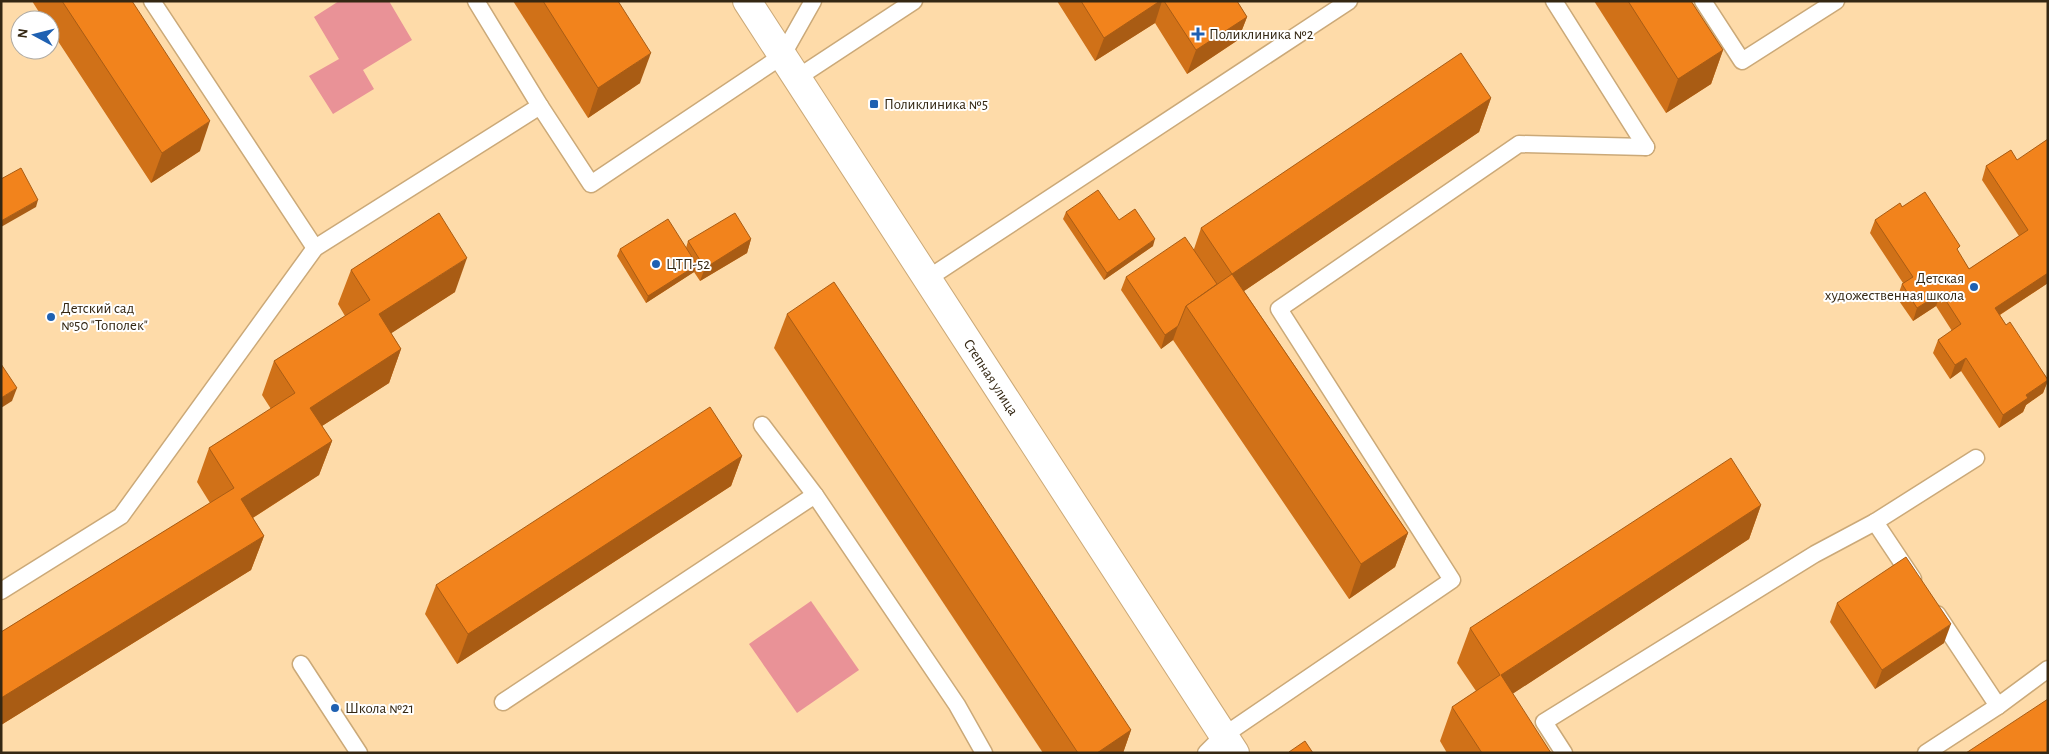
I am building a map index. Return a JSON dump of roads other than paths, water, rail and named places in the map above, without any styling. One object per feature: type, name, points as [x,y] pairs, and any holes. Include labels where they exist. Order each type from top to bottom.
[{"type":"street","name":"Степная улица","points":[[747,1],[927,279],[1221,747]]},
{"type":"lane","points":[[152,1],[315,248]]},
{"type":"lane","points":[[476,1],[540,106],[591,184],[790,67],[914,1]]},
{"type":"lane","points":[[790,67],[813,1]]},
{"type":"lane","points":[[927,279],[1349,1]]},
{"type":"lane","points":[[1221,747],[1452,580],[1279,309],[1519,144],[1646,147],[1554,1]]},
{"type":"lane","points":[[1703,1],[1742,62],[1836,1]]},
{"type":"lane","points":[[1,591],[122,516],[315,248],[540,106]]},
{"type":"lane","points":[[762,425],[815,495],[956,705],[984,753]]},
{"type":"lane","points":[[1564,753],[1544,722],[1815,554],[1875,522],[1976,458]]},
{"type":"lane","points":[[503,702],[815,495]]},
{"type":"lane","points":[[1875,522],[1998,706]]},
{"type":"lane","points":[[300,664],[359,753]]},
{"type":"lane","points":[[1926,753],[1998,706],[2048,669]]},
{"type":"place","name":"Поликлиника №2","points":[[1198,34]]},
{"type":"place","name":"Поликлиника №5","points":[[874,104]]},
{"type":"place","name":"ЦТП-52","points":[[656,264]]},
{"type":"place","name":"Детская художественная школа","points":[[1974,287]]},
{"type":"place","name":"Детский сад №50 \"Тополек\"","points":[[51,317]]},
{"type":"place","name":"Школа №21","points":[[335,708]]}]
